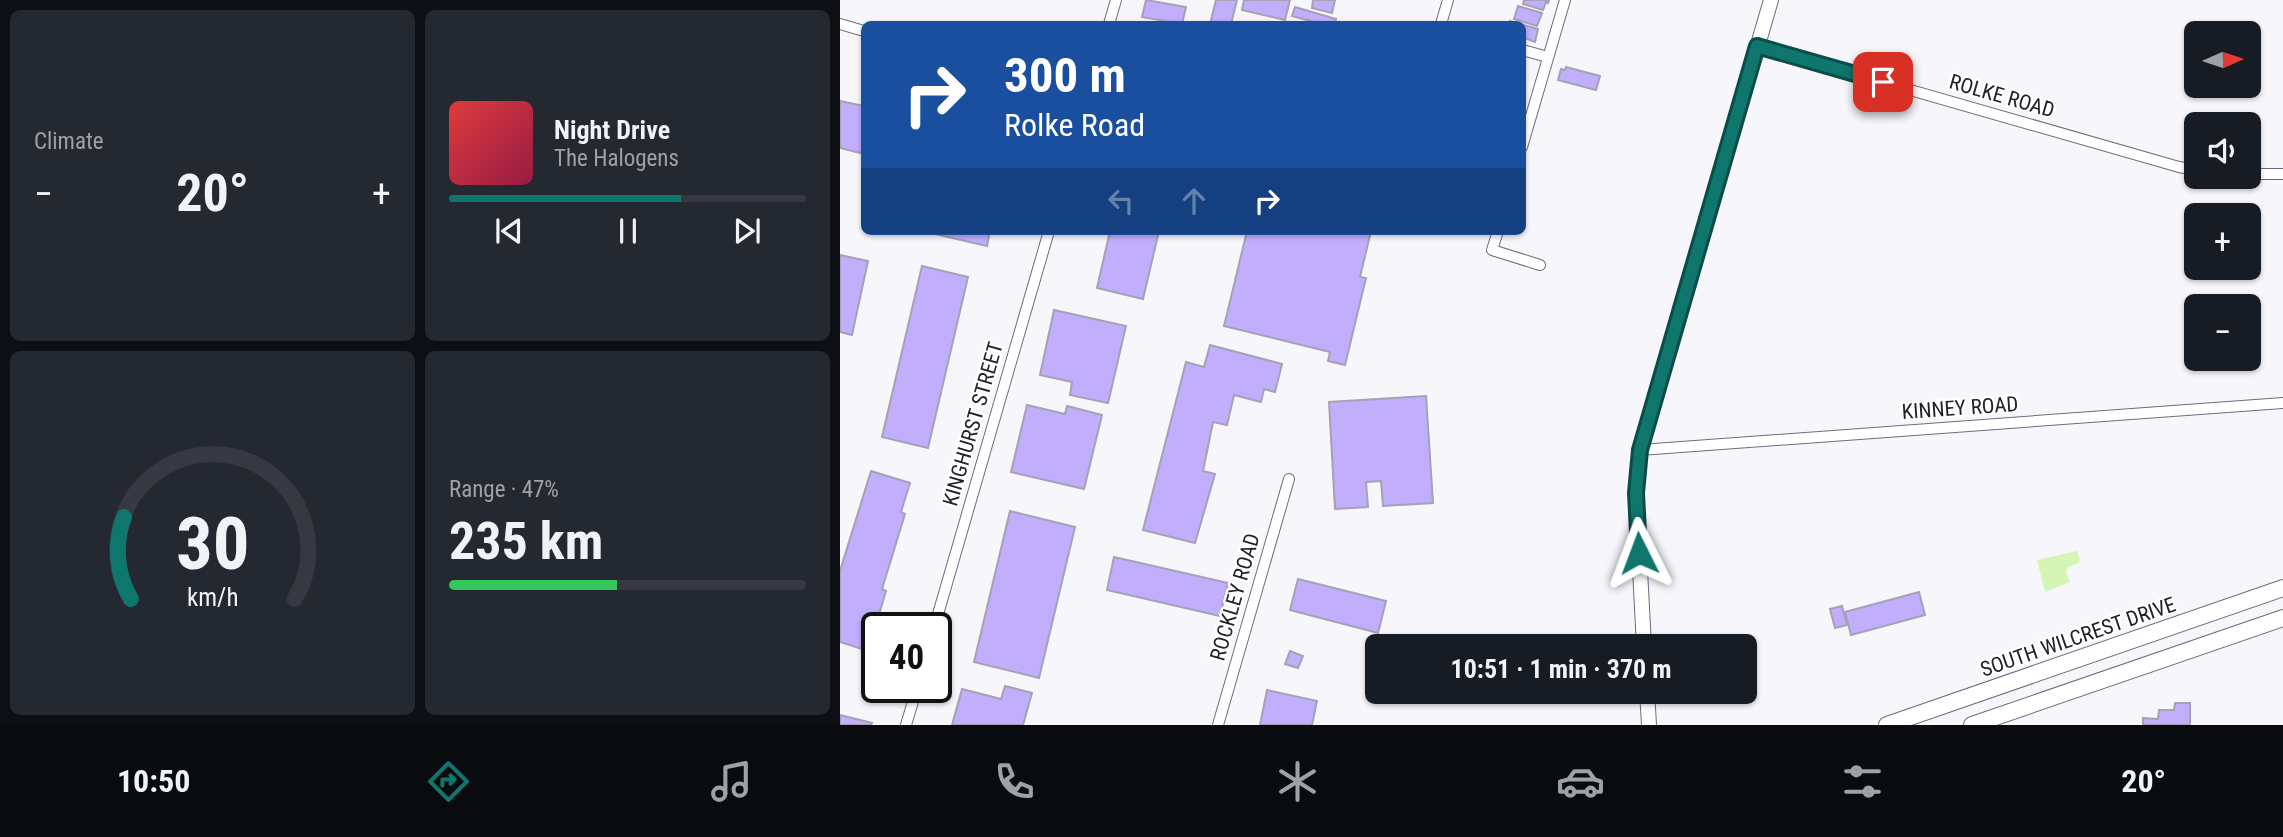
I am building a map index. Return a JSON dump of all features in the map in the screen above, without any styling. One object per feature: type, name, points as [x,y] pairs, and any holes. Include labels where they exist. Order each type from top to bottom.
[{"type":"main road","name":"SOUTH WILCREST DRIVE","points":[[1887,725],[2283,588]]},
{"type":"main road","points":[[1972,695],[1977,723],[2283,618]]},
{"type":"main road","points":[[2125,643],[2135,668]]},
{"type":"street","points":[[1110,21],[1116,0]]},
{"type":"street","points":[[1442,21],[1448,0]]},
{"type":"street","points":[[1526,133],[1565,0]]},
{"type":"street","points":[[1643,634],[1636,493],[1640,450],[1771,0]]},
{"type":"street","points":[[840,24],[861,30]]},
{"type":"street","name":"ROLKE ROAD","points":[[1757,46],[2184,168]]},
{"type":"street","points":[[1526,51],[1548,57]]},
{"type":"street","points":[[2261,174],[2283,174]]},
{"type":"street","name":"KINGHURST STREET","points":[[939,612],[1048,235]]},
{"type":"street","points":[[1497,235],[1492,250],[1540,265]]},
{"type":"street","name":"KINNEY ROAD","points":[[1640,450],[2283,403]]},
{"type":"street","name":"ROCKLEY ROAD","points":[[1218,725],[1289,479]]},
{"type":"street","points":[[906,725],[913,703]]},
{"type":"street","points":[[1648,704],[1649,725]]},
{"type":"green space","points":[[2077,551],[2080,560],[2068,567],[2066,572],[2070,582],[2045,592],[2037,560]]},
{"type":"building","points":[[1146,0],[1186,7],[1183,21],[1142,17]]},
{"type":"building","points":[[1216,0],[1237,0],[1232,21],[1211,21]]},
{"type":"building","points":[[1244,0],[1290,0],[1285,20],[1242,10]]},
{"type":"building","points":[[1313,0],[1335,0],[1332,13],[1312,8]]},
{"type":"building","points":[[1524,0],[1549,0],[1543,10],[1523,4]]},
{"type":"building","points":[[1518,6],[1542,13],[1537,26],[1514,19]]},
{"type":"building","points":[[1295,7],[1336,19],[1311,21],[1292,16]]},
{"type":"building","points":[[1526,25],[1538,29],[1535,42],[1526,39]]},
{"type":"building","points":[[1566,67],[1600,76],[1596,90],[1558,80],[1561,69],[1565,70]]},
{"type":"building","points":[[840,101],[861,105],[861,153],[840,148]]},
{"type":"building","points":[[939,235],[989,235],[987,246]]},
{"type":"building","points":[[1109,235],[1158,235],[1143,299],[1097,288]]},
{"type":"building","points":[[1246,235],[1370,235],[1360,277],[1366,278],[1345,365],[1328,361],[1330,352],[1224,326]]},
{"type":"building","points":[[840,255],[868,261],[852,335],[840,332]]},
{"type":"building","points":[[922,266],[968,277],[928,448],[882,437]]},
{"type":"building","points":[[1054,310],[1126,326],[1108,403],[1070,395],[1072,382],[1040,375]]},
{"type":"building","points":[[1210,345],[1282,364],[1275,392],[1264,389],[1261,402],[1234,395],[1227,425],[1213,422],[1203,471],[1215,474],[1195,543],[1143,530],[1186,362],[1204,367]]},
{"type":"building","points":[[1426,396],[1433,503],[1383,506],[1381,481],[1366,482],[1368,507],[1335,509],[1329,402]]},
{"type":"building","points":[[1027,405],[1065,414],[1067,406],[1102,415],[1084,489],[1011,472]]},
{"type":"building","points":[[871,471],[910,483],[901,512],[905,514],[882,589],[886,591],[880,612],[861,612],[861,649],[840,642],[840,571]]},
{"type":"building","points":[[1010,511],[1075,527],[1039,678],[974,662]]},
{"type":"building","points":[[1114,557],[1228,583],[1220,616],[1107,590]]},
{"type":"building","points":[[1298,579],[1386,601],[1378,633],[1290,610]]},
{"type":"building","points":[[1919,592],[1925,615],[1851,635],[1845,612]]},
{"type":"building","points":[[1842,606],[1847,625],[1835,628],[1830,609]]},
{"type":"building","points":[[1290,651],[1303,656],[1298,668],[1285,664]]},
{"type":"building","points":[[1005,686],[1032,693],[1023,725],[952,725],[962,689],[1001,699]]},
{"type":"building","points":[[1267,690],[1317,701],[1312,725],[1260,725]]},
{"type":"building","points":[[2175,703],[2190,703],[2190,725],[2143,725],[2143,718],[2158,719],[2159,710],[2174,710]]},
{"type":"building","points":[[840,715],[872,723],[840,725]]},
{"type":"route","points":[[1639,553],[1636,493],[1640,450],[1757,46],[1883,82]]}]
